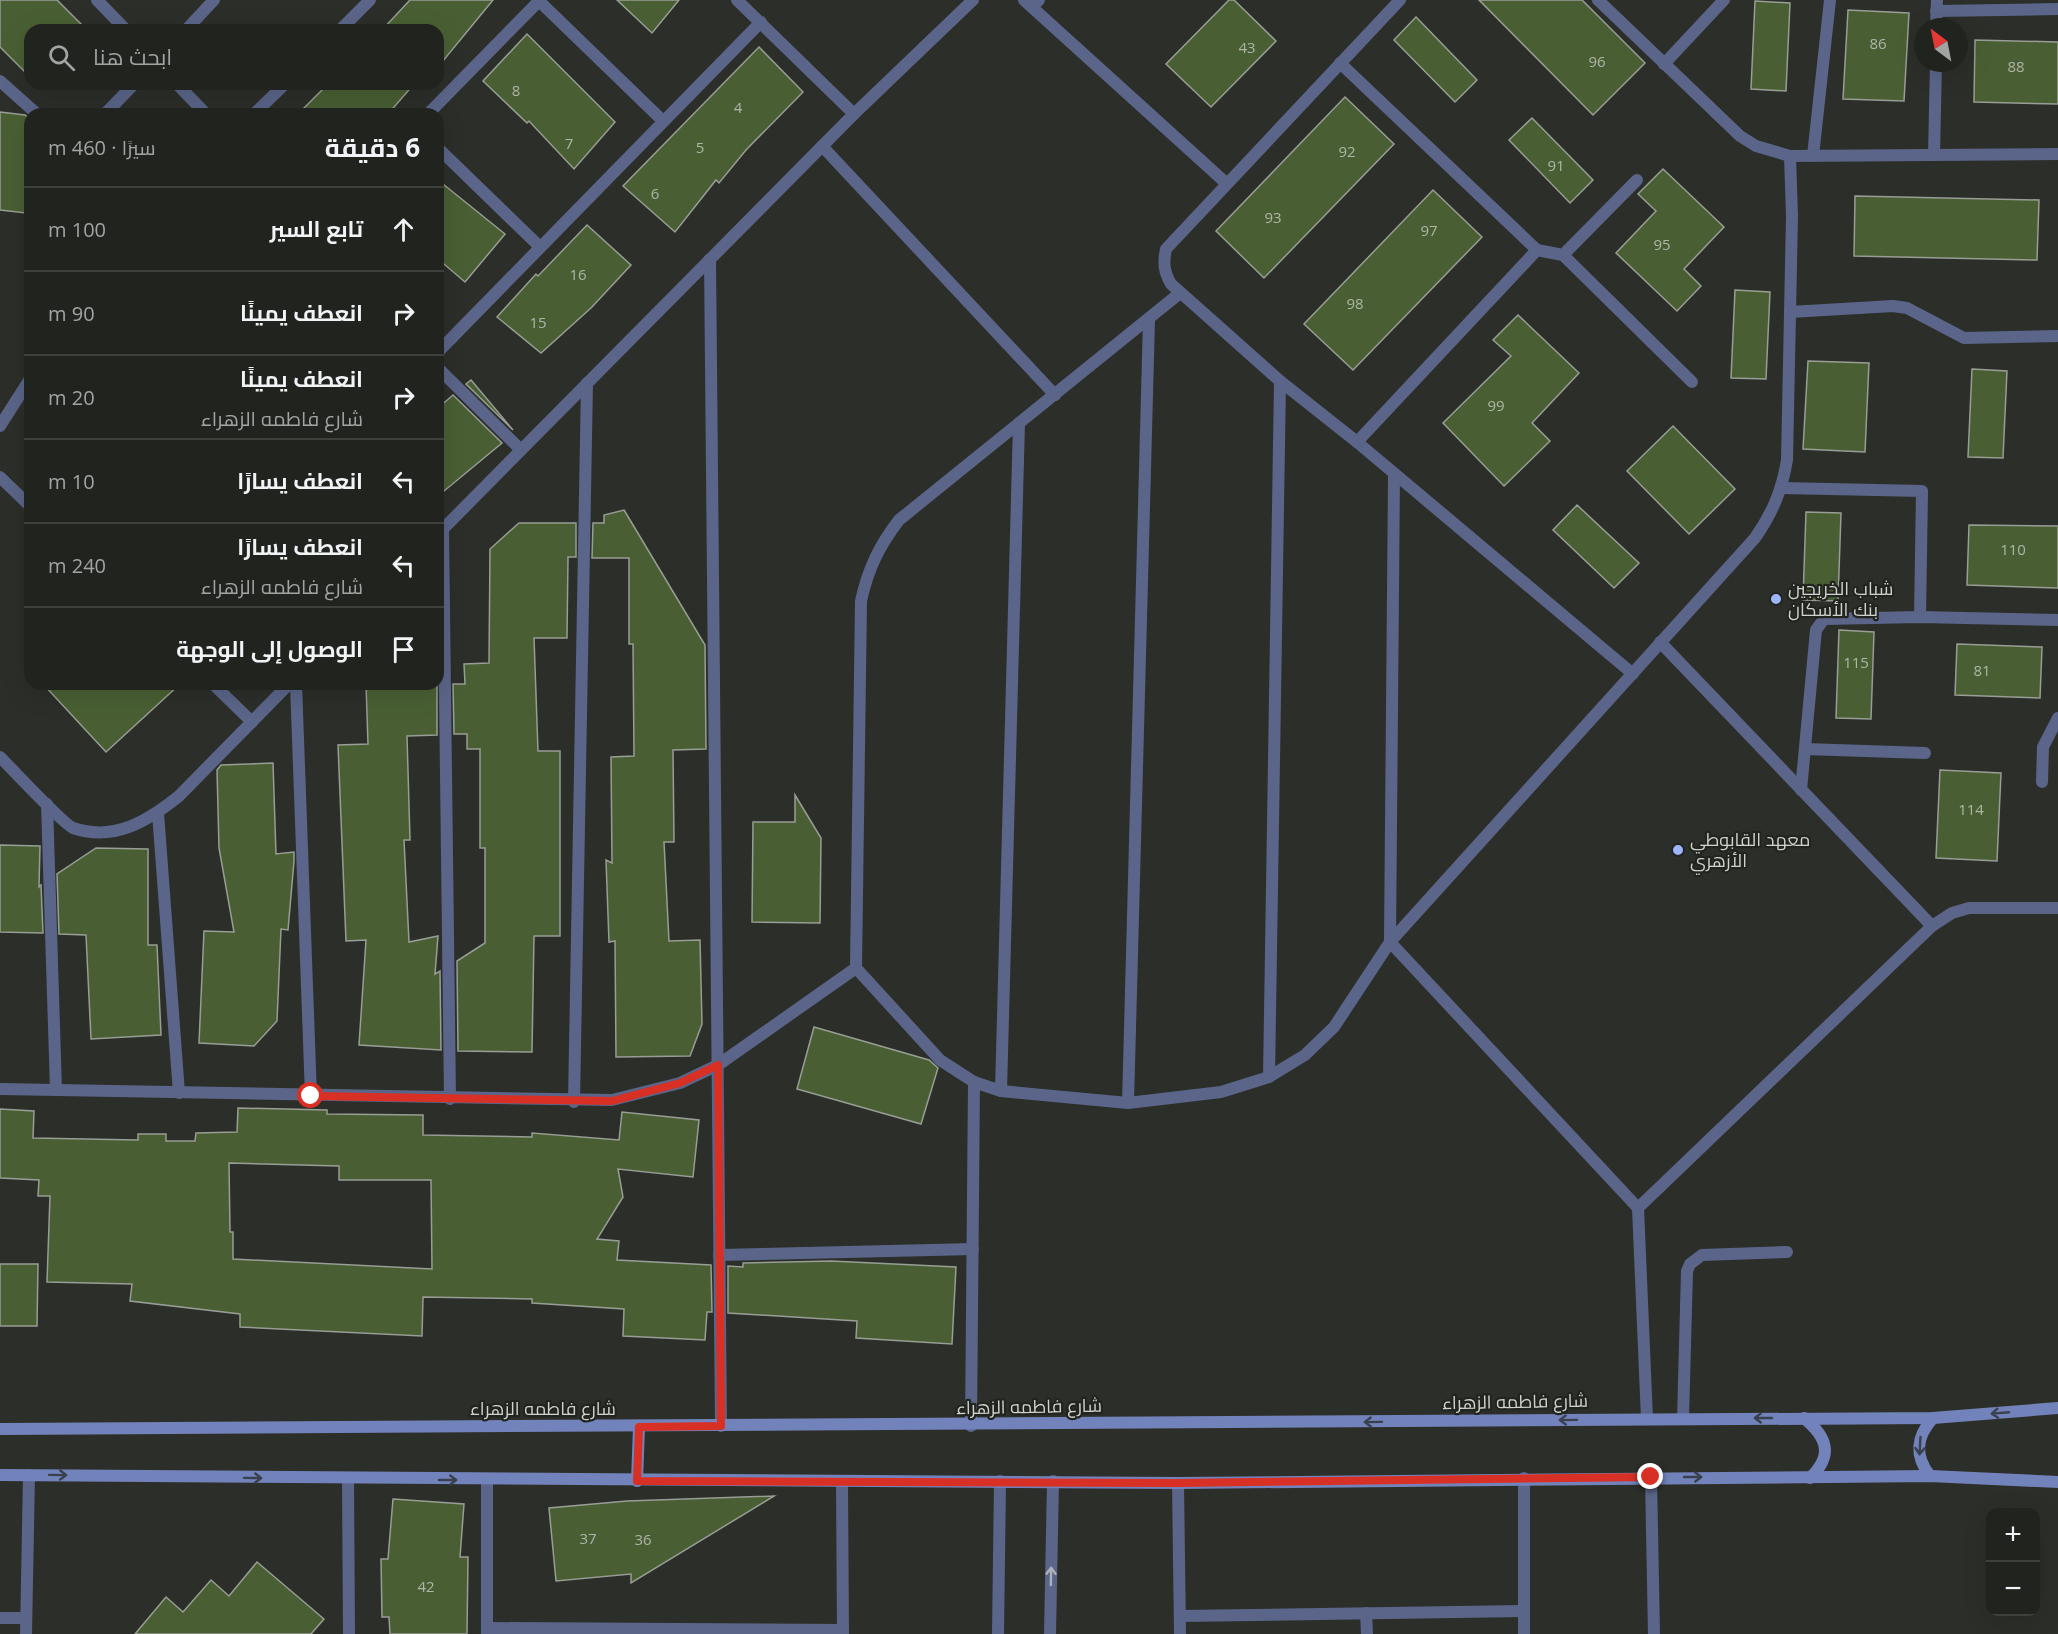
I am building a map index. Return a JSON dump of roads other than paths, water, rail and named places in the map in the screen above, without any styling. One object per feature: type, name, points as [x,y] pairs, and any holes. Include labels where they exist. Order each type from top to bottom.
[{"type":"street","points":[[97,0],[120,24]]},
{"type":"street","points":[[192,24],[214,0]]},
{"type":"street","points":[[346,24],[370,0]]},
{"type":"street","points":[[434,108],[539,0],[663,121]]},
{"type":"street","points":[[737,0],[854,114]]},
{"type":"street","points":[[444,528],[854,114],[973,0]]},
{"type":"street","points":[[1400,0],[1166,249],[1163,261],[1165,274],[1180,293],[1280,381],[1357,442],[1633,674]]},
{"type":"street","points":[[1598,0],[1740,136],[1756,146],[1790,156],[2058,154]]},
{"type":"street","points":[[1664,64],[1724,0]]},
{"type":"street","points":[[1813,156],[1830,0]]},
{"type":"street","points":[[1031,2],[1226,183]]},
{"type":"street","points":[[1937,6],[2058,9]]},
{"type":"street","points":[[444,346],[760,22]]},
{"type":"street","points":[[1340,63],[1537,250],[1563,255],[1692,381]]},
{"type":"street","points":[[1934,155],[1936,72]]},
{"type":"street","points":[[0,81],[30,108]]},
{"type":"street","points":[[111,108],[128,90]]},
{"type":"street","points":[[183,90],[200,108]]},
{"type":"street","points":[[261,108],[279,90]]},
{"type":"street","points":[[822,146],[1055,395]]},
{"type":"street","points":[[444,154],[540,247]]},
{"type":"street","points":[[1180,293],[899,520],[881,544],[868,571],[861,601],[856,968],[940,1060],[974,1082],[1001,1091],[1128,1103],[1221,1092],[1269,1077],[1305,1055],[1334,1027],[1390,942],[1755,537],[1772,514],[1783,488],[1787,460],[1790,156]]},
{"type":"street","points":[[1563,255],[1636,180]]},
{"type":"street","points":[[1357,442],[1537,250]]},
{"type":"street","points":[[710,260],[721,1426]]},
{"type":"street","points":[[1790,312],[1893,306],[1906,308],[1964,338],[2058,336]]},
{"type":"street","points":[[1128,1103],[1149,320]]},
{"type":"street","points":[[444,374],[521,450]]},
{"type":"street","points":[[1269,1077],[1280,381]]},
{"type":"street","points":[[574,1101],[587,383]]},
{"type":"street","points":[[0,426],[24,388]]},
{"type":"street","points":[[1001,1091],[1019,423]]},
{"type":"street","points":[[1394,474],[1390,942],[1638,1208],[1647,1419]]},
{"type":"street","points":[[0,478],[24,500]]},
{"type":"street","points":[[1783,488],[1922,491],[1920,617]]},
{"type":"street","points":[[1801,790],[1818,625],[1831,617],[2058,620]]},
{"type":"street","points":[[1660,642],[1932,926]]},
{"type":"street","points":[[219,690],[252,722]]},
{"type":"street","points":[[0,757],[71,828],[108,833],[134,826],[159,813],[179,796],[284,690]]},
{"type":"street","points":[[296,690],[311,1096]]},
{"type":"street","points":[[444,690],[450,1099]]},
{"type":"street","points":[[2042,782],[2043,747],[2058,718]]},
{"type":"street","points":[[1805,749],[1925,753]]},
{"type":"street","points":[[47,804],[56,1090]]},
{"type":"street","points":[[159,813],[179,1093]]},
{"type":"street","points":[[1638,1208],[1932,926],[1952,913],[1969,908],[2058,908]]},
{"type":"street","points":[[0,1089],[612,1101],[680,1083],[718,1065],[856,968]]},
{"type":"street","points":[[971,1426],[974,1082]]},
{"type":"street","points":[[719,1255],[973,1249]]},
{"type":"street","points":[[1683,1419],[1687,1271],[1690,1264],[1702,1255],[1787,1252]]},
{"type":"street","name":"شارع فاطمه الزهراء","points":[[0,1429],[971,1426],[1933,1418],[2058,1408]]},
{"type":"street","points":[[1804,1418],[1818,1430],[1824,1442],[1826,1455],[1820,1468],[1810,1478]]},
{"type":"street","points":[[1930,1476],[1923,1466],[1918,1442],[1923,1430],[1933,1418]]},
{"type":"street","points":[[637,1481],[639,1427]]},
{"type":"street","points":[[0,1475],[1178,1483],[1930,1476],[2058,1482]]},
{"type":"street","points":[[26,1634],[28,1475]]},
{"type":"street","points":[[1651,1477],[1654,1634]]},
{"type":"street","points":[[1524,1478],[1524,1634]]},
{"type":"street","points":[[348,1479],[349,1634]]},
{"type":"street","points":[[487,1480],[487,1631],[843,1632],[842,1482]]},
{"type":"street","points":[[998,1634],[1000,1481]]},
{"type":"street","points":[[1050,1634],[1053,1481]]},
{"type":"street","points":[[1178,1483],[1180,1634]]},
{"type":"street","points":[[1180,1616],[1524,1611]]},
{"type":"street","points":[[1366,1613],[1366,1634]]},
{"type":"street","points":[[0,1618],[26,1618]]},
{"type":"place","name":"شباب الخريجين بنك الأسكان","points":[[1776,599]]},
{"type":"place","name":"معهد القابوطي الأزهري","points":[[1678,850]]}]
